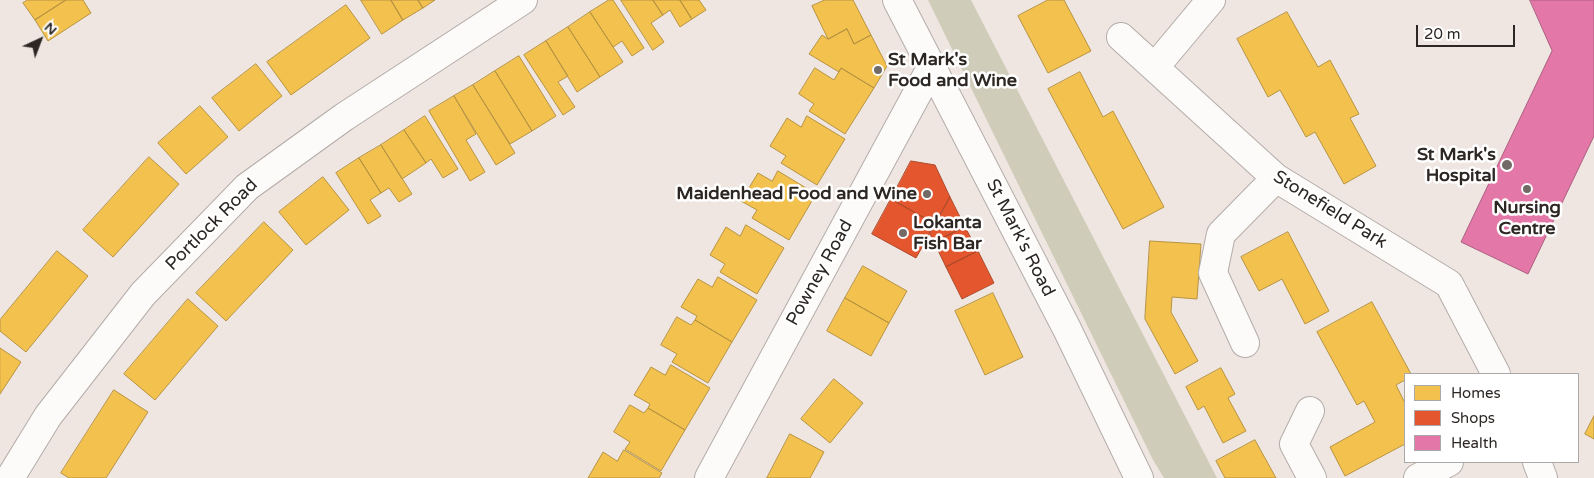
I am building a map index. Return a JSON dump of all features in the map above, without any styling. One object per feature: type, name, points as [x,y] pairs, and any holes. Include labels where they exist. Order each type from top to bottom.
[{"type":"street","name":"Portlock Road","points":[[10,478],[48,416],[143,294],[247,187],[344,117],[523,0]]},
{"type":"street","name":"St Mark's Road","points":[[897,0],[1067,329],[1139,478]]},
{"type":"street","points":[[1155,68],[1212,0]]},
{"type":"street","name":"Stonefield Park","points":[[1121,37],[1276,178],[1450,284],[1495,373]]},
{"type":"street","name":"Powney Road","points":[[709,478],[932,68]]},
{"type":"street","points":[[1246,343],[1213,272],[1222,234],[1276,178]]},
{"type":"street","points":[[1310,410],[1294,444],[1312,478]]},
{"type":"street","points":[[1418,478],[1447,463]]},
{"type":"street","points":[[1537,463],[1543,478]]},
{"type":"shaded area","points":[[928,0],[971,0],[1217,478],[1164,478],[1153,460]]},
{"type":"building: Homes","points":[[28,0],[66,0],[35,20],[23,3]]},
{"type":"building: Homes","points":[[66,0],[83,0],[91,13],[48,41],[35,20]]},
{"type":"building: Homes","points":[[361,0],[391,0],[403,20],[382,34]]},
{"type":"building: Homes","points":[[391,0],[418,0],[423,8],[403,20]]},
{"type":"building: Homes","points":[[418,0],[435,0],[423,8]]},
{"type":"building: Homes","points":[[609,0],[613,0],[644,48],[632,56],[622,41],[613,47],[590,12]]},
{"type":"building: Homes","points":[[621,0],[653,0],[663,15],[651,23],[664,42],[653,50]]},
{"type":"building: Homes","points":[[653,0],[680,0],[692,19],[680,27],[670,10],[663,15]]},
{"type":"building: Homes","points":[[680,0],[699,0],[706,10],[692,19]]},
{"type":"building: Homes","points":[[825,0],[853,0],[871,35],[854,44],[847,29],[828,39],[812,6]]},
{"type":"building: Homes","points":[[1048,0],[1064,0],[1091,51],[1048,73],[1018,16]]},
{"type":"building: Homes","points":[[346,5],[370,38],[291,95],[267,62]]},
{"type":"building: Homes","points":[[590,12],[623,62],[600,77],[568,27]]},
{"type":"building: Homes","points":[[1287,12],[1318,67],[1330,60],[1359,114],[1350,118],[1376,166],[1344,184],[1315,132],[1306,137],[1280,90],[1268,97],[1237,39]]},
{"type":"building: Homes","points":[[568,27],[600,77],[577,92],[546,41]]},
{"type":"building: Homes","points":[[847,29],[854,44],[871,35],[887,66],[874,88],[841,68],[839,72],[809,54],[822,35],[828,39]]},
{"type":"building: Homes","points":[[546,41],[568,76],[558,82],[575,107],[563,115],[524,55]]},
{"type":"building: Homes","points":[[519,56],[556,116],[532,131],[495,71]]},
{"type":"building: Homes","points":[[256,64],[282,96],[239,131],[212,98]]},
{"type":"building: Homes","points":[[815,68],[834,80],[841,68],[874,88],[845,134],[809,111],[814,104],[799,94]]},
{"type":"building: Homes","points":[[495,71],[532,131],[510,144],[473,85]]},
{"type":"building: Homes","points":[[1080,72],[1103,117],[1113,111],[1164,207],[1123,229],[1048,89]]},
{"type":"building: Homes","points":[[473,85],[515,153],[496,165],[454,96]]},
{"type":"building: Homes","points":[[454,96],[476,134],[466,140],[485,172],[470,181],[429,111]]},
{"type":"building: Homes","points":[[200,106],[228,137],[186,174],[158,143]]},
{"type":"building: Homes","points":[[425,116],[458,169],[443,178],[431,159],[426,163],[404,130]]},
{"type":"building: Homes","points":[[807,116],[845,139],[817,185],[781,163],[786,156],[770,146],[787,118],[801,127]]},
{"type":"building: Homes","points":[[404,130],[426,163],[402,179],[381,145]]},
{"type":"building: Homes","points":[[381,145],[412,194],[399,202],[389,188],[381,193],[359,158]]},
{"type":"building: Homes","points":[[149,157],[179,184],[113,257],[83,230]]},
{"type":"building: Homes","points":[[359,158],[381,193],[370,200],[381,216],[368,224],[336,173]]},
{"type":"building: Homes","points":[[778,171],[816,194],[789,240],[752,218],[757,210],[741,201],[758,173],[772,181]]},
{"type":"building: Homes","points":[[323,177],[349,210],[306,245],[279,212]]},
{"type":"building: Homes","points":[[264,222],[293,250],[226,321],[196,293]]},
{"type":"building: Homes","points":[[746,225],[784,248],[757,294],[720,272],[725,264],[710,255],[726,227],[740,236]]},
{"type":"building: Homes","points":[[1288,232],[1329,311],[1305,324],[1282,279],[1259,291],[1241,257]]},
{"type":"building: Homes","points":[[1150,241],[1201,244],[1197,299],[1172,297],[1171,312],[1198,361],[1175,374],[1145,319]]},
{"type":"building: Homes","points":[[57,251],[88,276],[26,352],[0,331],[0,320]]},
{"type":"building: Homes","points":[[863,266],[907,291],[889,323],[845,298]]},
{"type":"building: Homes","points":[[718,277],[757,300],[732,342],[695,320],[697,316],[681,307],[698,279],[712,287]]},
{"type":"building: Homes","points":[[993,293],[1023,357],[985,375],[955,311]]},
{"type":"building: Homes","points":[[845,298],[889,323],[871,356],[827,331]]},
{"type":"building: Homes","points":[[188,299],[218,326],[155,400],[124,374]]},
{"type":"building: Homes","points":[[1372,302],[1410,373],[1404,373],[1404,381],[1396,385],[1404,401],[1404,445],[1345,476],[1330,447],[1375,422],[1364,401],[1357,405],[1317,332]]},
{"type":"building: Homes","points":[[677,317],[691,325],[695,320],[732,342],[708,383],[672,362],[677,354],[661,345]]},
{"type":"building: Homes","points":[[0,348],[21,362],[0,394]]},
{"type":"building: Homes","points":[[671,365],[710,388],[685,430],[648,408],[650,404],[634,395],[651,367],[665,375]]},
{"type":"building: Homes","points":[[1221,368],[1235,394],[1228,398],[1246,431],[1223,443],[1204,406],[1198,410],[1186,387]]},
{"type":"building: Homes","points":[[834,379],[863,403],[830,443],[801,419]]},
{"type":"building: Homes","points":[[114,390],[148,412],[106,478],[69,478],[61,473]]},
{"type":"building: Homes","points":[[630,405],[644,413],[648,408],[685,430],[661,471],[625,449],[630,442],[614,432]]},
{"type":"building: Homes","points":[[1594,416],[1594,439],[1585,434]]},
{"type":"building: Homes","points":[[790,434],[824,452],[810,478],[767,478]]},
{"type":"building: Homes","points":[[1255,440],[1276,478],[1225,478],[1216,461]]},
{"type":"building: Homes","points":[[624,450],[662,473],[659,478],[588,478],[603,452],[617,461]]},
{"type":"building: Shops","points":[[911,161],[935,165],[950,197],[935,224],[891,199]]},
{"type":"building: Shops","points":[[950,197],[965,227],[934,242],[930,234]]},
{"type":"building: Shops","points":[[891,199],[935,224],[916,258],[872,234]]},
{"type":"building: Shops","points":[[965,227],[978,251],[946,267],[934,242]]},
{"type":"building: Shops","points":[[978,251],[994,283],[962,299],[946,267]]},
{"type":"building: Health","name":"Nursing Centre","points":[[1530,0],[1594,0],[1594,136],[1528,274],[1461,242],[1552,51]]},
{"type":"place","name":"St Mark's Food and Wine","points":[[878,70]]},
{"type":"place","name":"St Mark's Hospital","points":[[1507,165]]},
{"type":"place","name":"Nursing Centre","points":[[1527,189]]},
{"type":"place","name":"Maidenhead Food and Wine","points":[[927,194]]},
{"type":"place","name":"Lokanta Fish Bar","points":[[903,233]]}]
